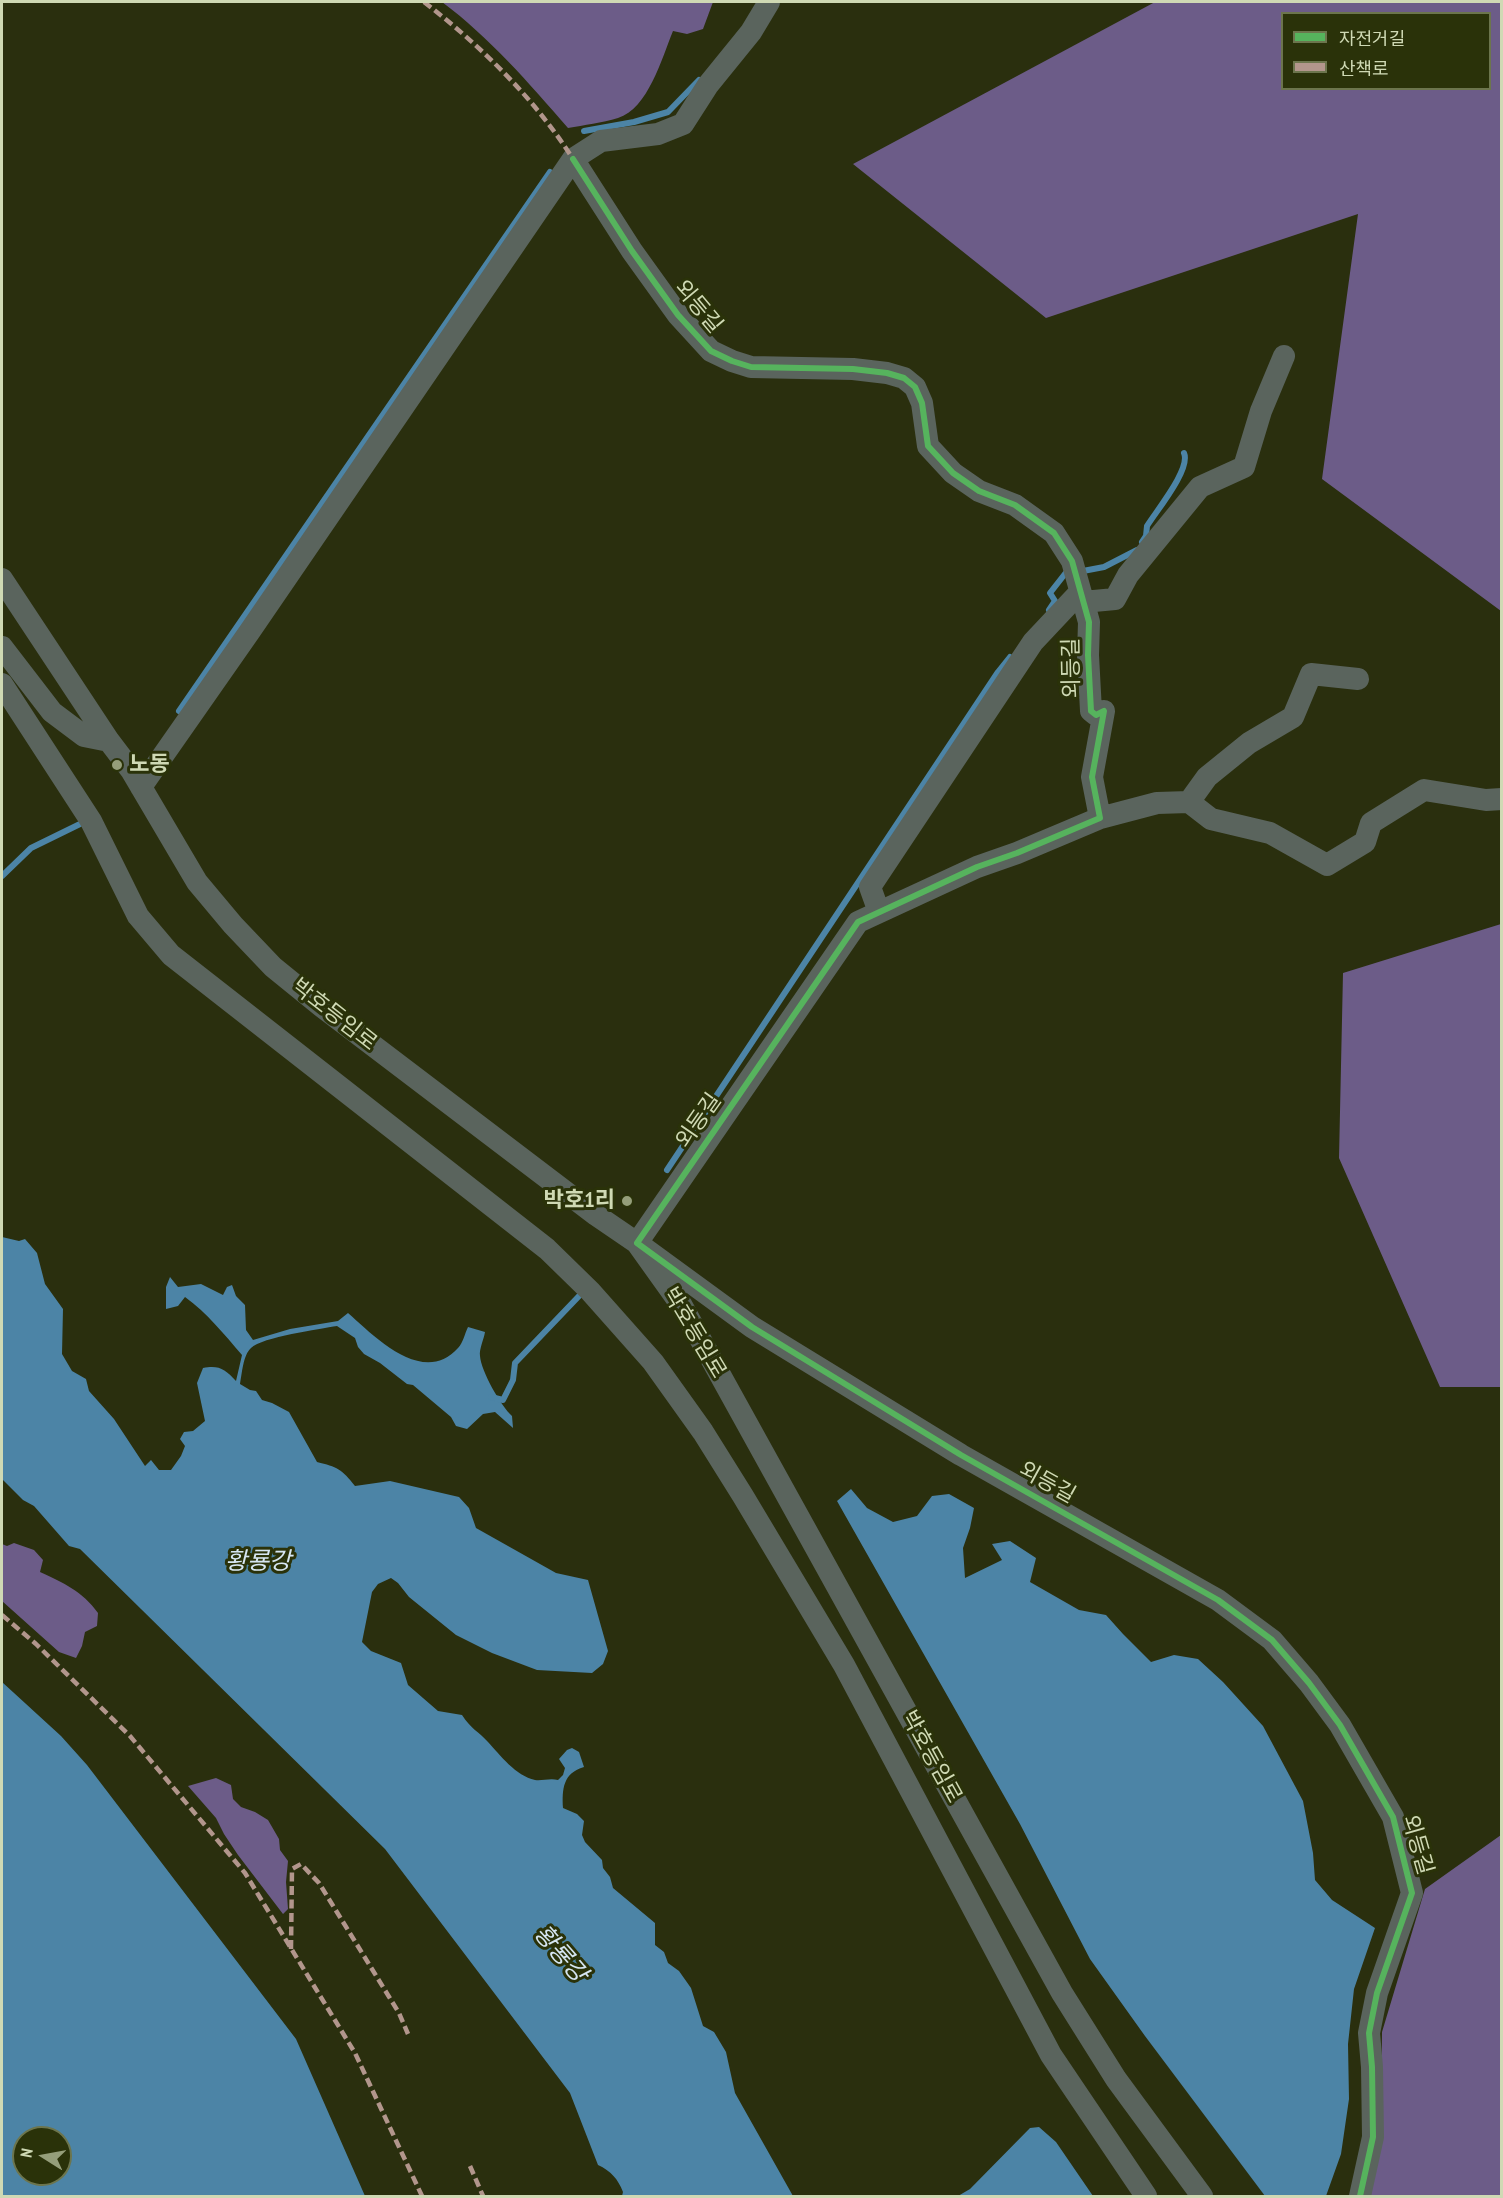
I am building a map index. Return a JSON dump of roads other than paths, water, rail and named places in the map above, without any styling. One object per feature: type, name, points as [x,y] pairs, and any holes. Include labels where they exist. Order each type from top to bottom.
[{"type":"street","points":[[141,787],[257,622],[573,159],[601,141],[658,134],[682,124],[708,85],[751,32],[769,2]]},
{"type":"street","name":"외등길","points":[[573,159],[632,251],[671,306],[711,351],[751,367],[853,369],[887,373],[904,378],[915,387],[922,403],[928,446],[953,473],[979,491],[1015,505],[1054,533],[1072,561],[1089,622],[1091,711],[1096,715],[1104,711],[1092,777],[1100,818],[978,867],[858,922],[637,1243],[752,1326],[961,1455],[1218,1600],[1272,1640],[1309,1683],[1340,1725],[1393,1817],[1412,1893],[1377,1993],[1369,2033],[1373,2137],[1360,2196]]},
{"type":"street","points":[[879,912],[870,888],[1033,642],[1082,597],[1115,599],[1128,575],[1200,487],[1244,467],[1261,411],[1284,356]]},
{"type":"street","name":"박호등임로","points":[[2,579],[109,741],[131,770],[197,882],[233,925],[273,967],[596,1215],[637,1243],[682,1306],[1062,1993],[1116,2079],[1203,2196]]},
{"type":"street","points":[[2,647],[52,712],[84,736],[109,741]]},
{"type":"street","points":[[1189,802],[1206,777],[1249,743],[1293,717],[1311,674],[1358,679]]},
{"type":"street","points":[[2,684],[91,821],[138,916],[171,955],[547,1249],[590,1291],[653,1362],[732,1477],[844,1665],[1051,2055],[1146,2196]]},
{"type":"street","points":[[1100,818],[1157,803],[1189,802],[1211,819],[1270,833],[1327,865],[1365,842],[1371,823],[1424,790],[1486,800],[1502,799]]},
{"type":"water","name":"황룡강","points":[[2,1237],[19,1241],[25,1239],[37,1253],[45,1284],[63,1309],[62,1354],[72,1371],[86,1379],[89,1391],[114,1419],[145,1466],[151,1460],[159,1470],[171,1470],[185,1446],[180,1439],[184,1432],[193,1431],[205,1421],[197,1383],[203,1368],[221,1369],[236,1381],[242,1355],[208,1317],[185,1297],[178,1306],[166,1309],[166,1287],[170,1277],[178,1287],[201,1284],[223,1295],[227,1287],[232,1285],[236,1296],[245,1305],[246,1330],[253,1340],[290,1329],[338,1321],[348,1313],[371,1334],[400,1354],[415,1360],[430,1362],[444,1359],[458,1348],[468,1327],[485,1332],[480,1350],[481,1362],[492,1388],[512,1416],[513,1428],[495,1412],[483,1414],[467,1429],[456,1426],[451,1417],[413,1385],[407,1384],[364,1354],[355,1338],[337,1326],[292,1334],[257,1344],[246,1355],[240,1384],[256,1391],[262,1400],[289,1412],[317,1462],[339,1470],[355,1486],[390,1481],[459,1497],[469,1508],[476,1528],[556,1573],[588,1580],[608,1651],[603,1664],[592,1673],[537,1670],[492,1653],[456,1635],[409,1597],[391,1578],[378,1584],[372,1592],[362,1642],[371,1651],[401,1663],[408,1685],[438,1711],[462,1715],[468,1724],[509,1764],[528,1778],[558,1780],[565,1768],[559,1759],[572,1748],[579,1752],[584,1767],[572,1773],[565,1783],[563,1808],[577,1814],[584,1821],[582,1835],[585,1842],[602,1860],[603,1868],[610,1877],[613,1888],[655,1923],[655,1945],[664,1952],[668,1963],[679,1971],[691,1988],[703,2026],[714,2032],[726,2052],[735,2093],[793,2196],[622,2196],[623,2192],[616,2179],[598,2165],[570,2093],[385,1849],[80,1549],[69,1546],[34,1506],[23,1500],[2,1479]]},
{"type":"water","points":[[851,1489],[867,1508],[893,1522],[917,1516],[932,1496],[949,1494],[974,1508],[963,1548],[965,1578],[1002,1560],[992,1544],[1010,1541],[1036,1558],[1030,1582],[1079,1610],[1106,1615],[1151,1662],[1174,1655],[1198,1659],[1223,1682],[1263,1726],[1303,1801],[1313,1853],[1315,1880],[1332,1900],[1375,1928],[1354,1989],[1348,2044],[1349,2099],[1341,2154],[1326,2196],[1265,2196],[1090,1959],[1020,1824],[837,1501]]},
{"type":"water","points":[[2,1682],[61,1736],[87,1765],[296,2039],[365,2196],[2,2196]]},
{"type":"water","points":[[1039,2127],[1056,2142],[1093,2196],[958,2196],[970,2189],[1030,2128]]},
{"type":"waterway","points":[[584,131],[634,122],[668,112],[699,80]]},
{"type":"waterway","points":[[179,711],[550,172]]},
{"type":"waterway","points":[[1142,542],[1146,536],[1147,526],[1183,469],[1184,453]]},
{"type":"waterway","points":[[1083,571],[1104,567],[1137,550]]},
{"type":"waterway","points":[[1049,610],[1055,601],[1050,593],[1068,570]]},
{"type":"waterway","points":[[667,1170],[1010,657]]},
{"type":"waterway","points":[[2,876],[31,848],[80,824]]},
{"type":"waterway","points":[[491,1397],[503,1400],[513,1380],[515,1363],[580,1295]]},
{"type":"place","name":"노동","points":[[117,765]]},
{"type":"place","name":"박호1리","points":[[627,1201]]}]
